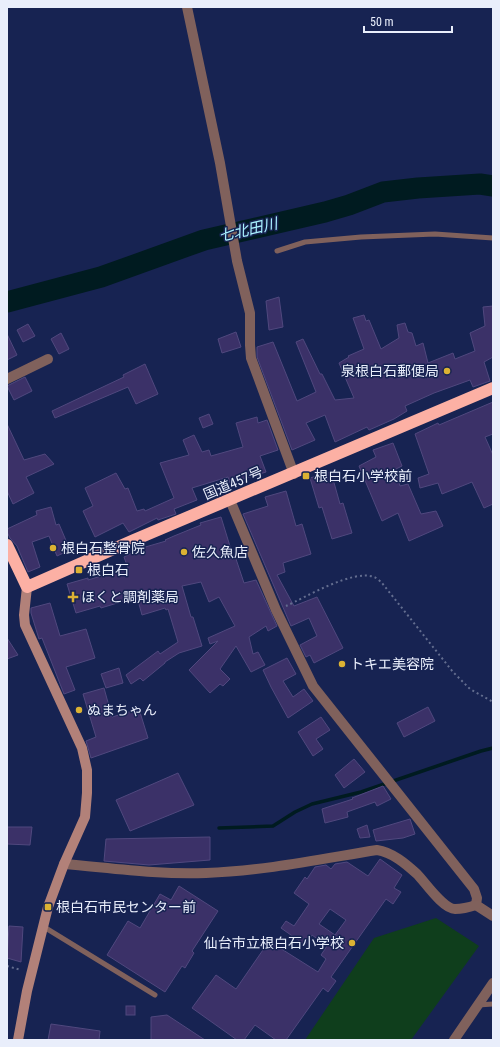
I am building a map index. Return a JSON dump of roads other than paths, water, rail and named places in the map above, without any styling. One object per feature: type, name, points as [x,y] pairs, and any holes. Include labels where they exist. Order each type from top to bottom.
[{"type":"highway","name":"国道457号","points":[[27,587],[134,540],[294,474],[493,388]]},
{"type":"highway","points":[[7,545],[27,587]]},
{"type":"street","points":[[187,7],[220,163],[238,261],[250,313],[251,358],[294,474]]},
{"type":"street","points":[[7,379],[48,359]]},
{"type":"street","points":[[230,500],[276,610],[313,686],[474,889],[477,898],[476,905]]},
{"type":"street","points":[[18,1040],[27,991],[48,908],[64,864],[85,817],[87,793],[87,770],[82,748],[25,625],[24,615],[27,587]]},
{"type":"street","points":[[64,864],[166,873],[205,873],[257,869],[377,850],[385,851],[405,864],[417,874],[445,905],[454,910],[476,905],[493,916]]},
{"type":"street","points":[[454,1040],[493,983]]},
{"type":"lane","points":[[277,251],[305,242],[361,237],[435,234],[493,238]]},
{"type":"lane","points":[[44,927],[130,978],[155,995]]},
{"type":"lane","points":[[478,1005],[493,1004]]},
{"type":"waterway","name":"七北田川","points":[[7,302],[101,277],[204,240],[325,212],[349,205],[383,192],[480,184],[493,186]]},
{"type":"waterway","points":[[219,828],[273,826],[295,812],[312,804],[361,792],[493,748]]},
{"type":"place","name":"泉根白石郵便局","points":[[447,371]]},
{"type":"place","name":"根白石小学校前","points":[[306,476]]},
{"type":"place","name":"根白石整骨院","points":[[53,548]]},
{"type":"place","name":"佐久魚店","points":[[184,552]]},
{"type":"place","name":"根白石","points":[[79,570]]},
{"type":"place","name":"ほくと調剤薬局","points":[[73,597]]},
{"type":"place","name":"トキエ美容院","points":[[342,664]]},
{"type":"place","name":"ぬまちゃん","points":[[79,710]]},
{"type":"place","name":"根白石市民センター前","points":[[48,907]]},
{"type":"place","name":"仙台市立根白石小学校","points":[[352,943]]}]
